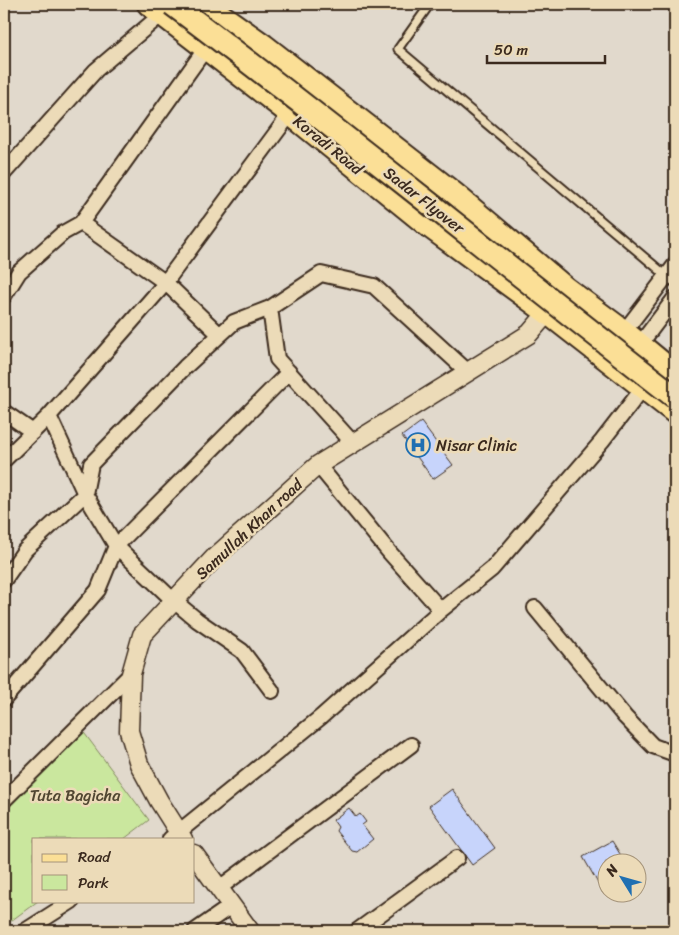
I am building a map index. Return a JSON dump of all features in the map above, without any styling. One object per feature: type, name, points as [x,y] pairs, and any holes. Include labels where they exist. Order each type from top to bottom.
[{"type":"highway","name":"Sadar Flyover","points":[[187,4],[324,107],[520,264],[675,384]]},
{"type":"highway","name":"Sadar Flyover","points":[[160,7],[274,81],[557,306],[675,397]]},
{"type":"main road","points":[[206,4],[264,45],[454,193],[566,288],[675,373]]},
{"type":"main road","name":"Koradi Road","points":[[160,7],[188,34],[428,226],[546,313],[675,413]]},
{"type":"street","points":[[188,34],[197,4]]},
{"type":"street","points":[[4,173],[96,70],[160,7]]},
{"type":"street","points":[[4,296],[19,272],[63,233],[80,223],[206,48]]},
{"type":"street","points":[[4,460],[49,416],[166,283],[290,114]]},
{"type":"street","points":[[80,223],[166,283],[220,334]]},
{"type":"street","points":[[4,580],[26,550],[84,494],[91,464],[184,367],[234,322],[270,308],[321,274],[374,286],[468,372]]},
{"type":"street","points":[[612,363],[632,338],[672,274]]},
{"type":"street","points":[[612,363],[632,338],[675,298]]},
{"type":"street","points":[[270,308],[277,359],[353,443]]},
{"type":"street","name":"Samullah Khan road","points":[[177,837],[139,764],[129,732],[130,674],[142,635],[214,557],[318,465],[529,334],[546,313]]},
{"type":"street","points":[[4,699],[98,590],[116,546],[288,372]]},
{"type":"street","points":[[177,837],[321,717],[441,610],[492,569],[602,441],[643,388]]},
{"type":"street","points":[[4,412],[32,432]]},
{"type":"street","points":[[49,416],[84,494],[116,546],[174,601],[197,620],[242,651],[272,691]]},
{"type":"street","points":[[318,465],[390,553],[441,610]]},
{"type":"street","points":[[535,608],[625,717],[653,746],[675,754]]},
{"type":"street","points":[[4,800],[130,674]]},
{"type":"street","points":[[218,889],[411,745]]},
{"type":"street","points":[[195,855],[250,931]]},
{"type":"street","points":[[357,931],[457,858]]},
{"type":"street","points":[[25,931],[70,902]]},
{"type":"street","points":[[195,931],[231,906]]},
{"type":"lane","points":[[430,4],[398,49],[672,274]]},
{"type":"green space","name":"Tuta Bagicha","points":[[82,730],[149,820],[125,838],[32,838],[32,902],[37,902],[4,926],[4,804]]},
{"type":"building","points":[[421,422],[453,465],[433,479],[402,436]]},
{"type":"building","points":[[452,789],[495,848],[472,865],[429,806]]},
{"type":"building","points":[[349,808],[356,817],[360,814],[366,822],[362,825],[373,839],[357,852],[352,851],[336,831],[338,827],[333,820]]},
{"type":"building","points":[[612,841],[619,852],[596,852],[596,880],[583,857]]},
{"type":"place","name":"Nisar Clinic","points":[[418,445]]}]
